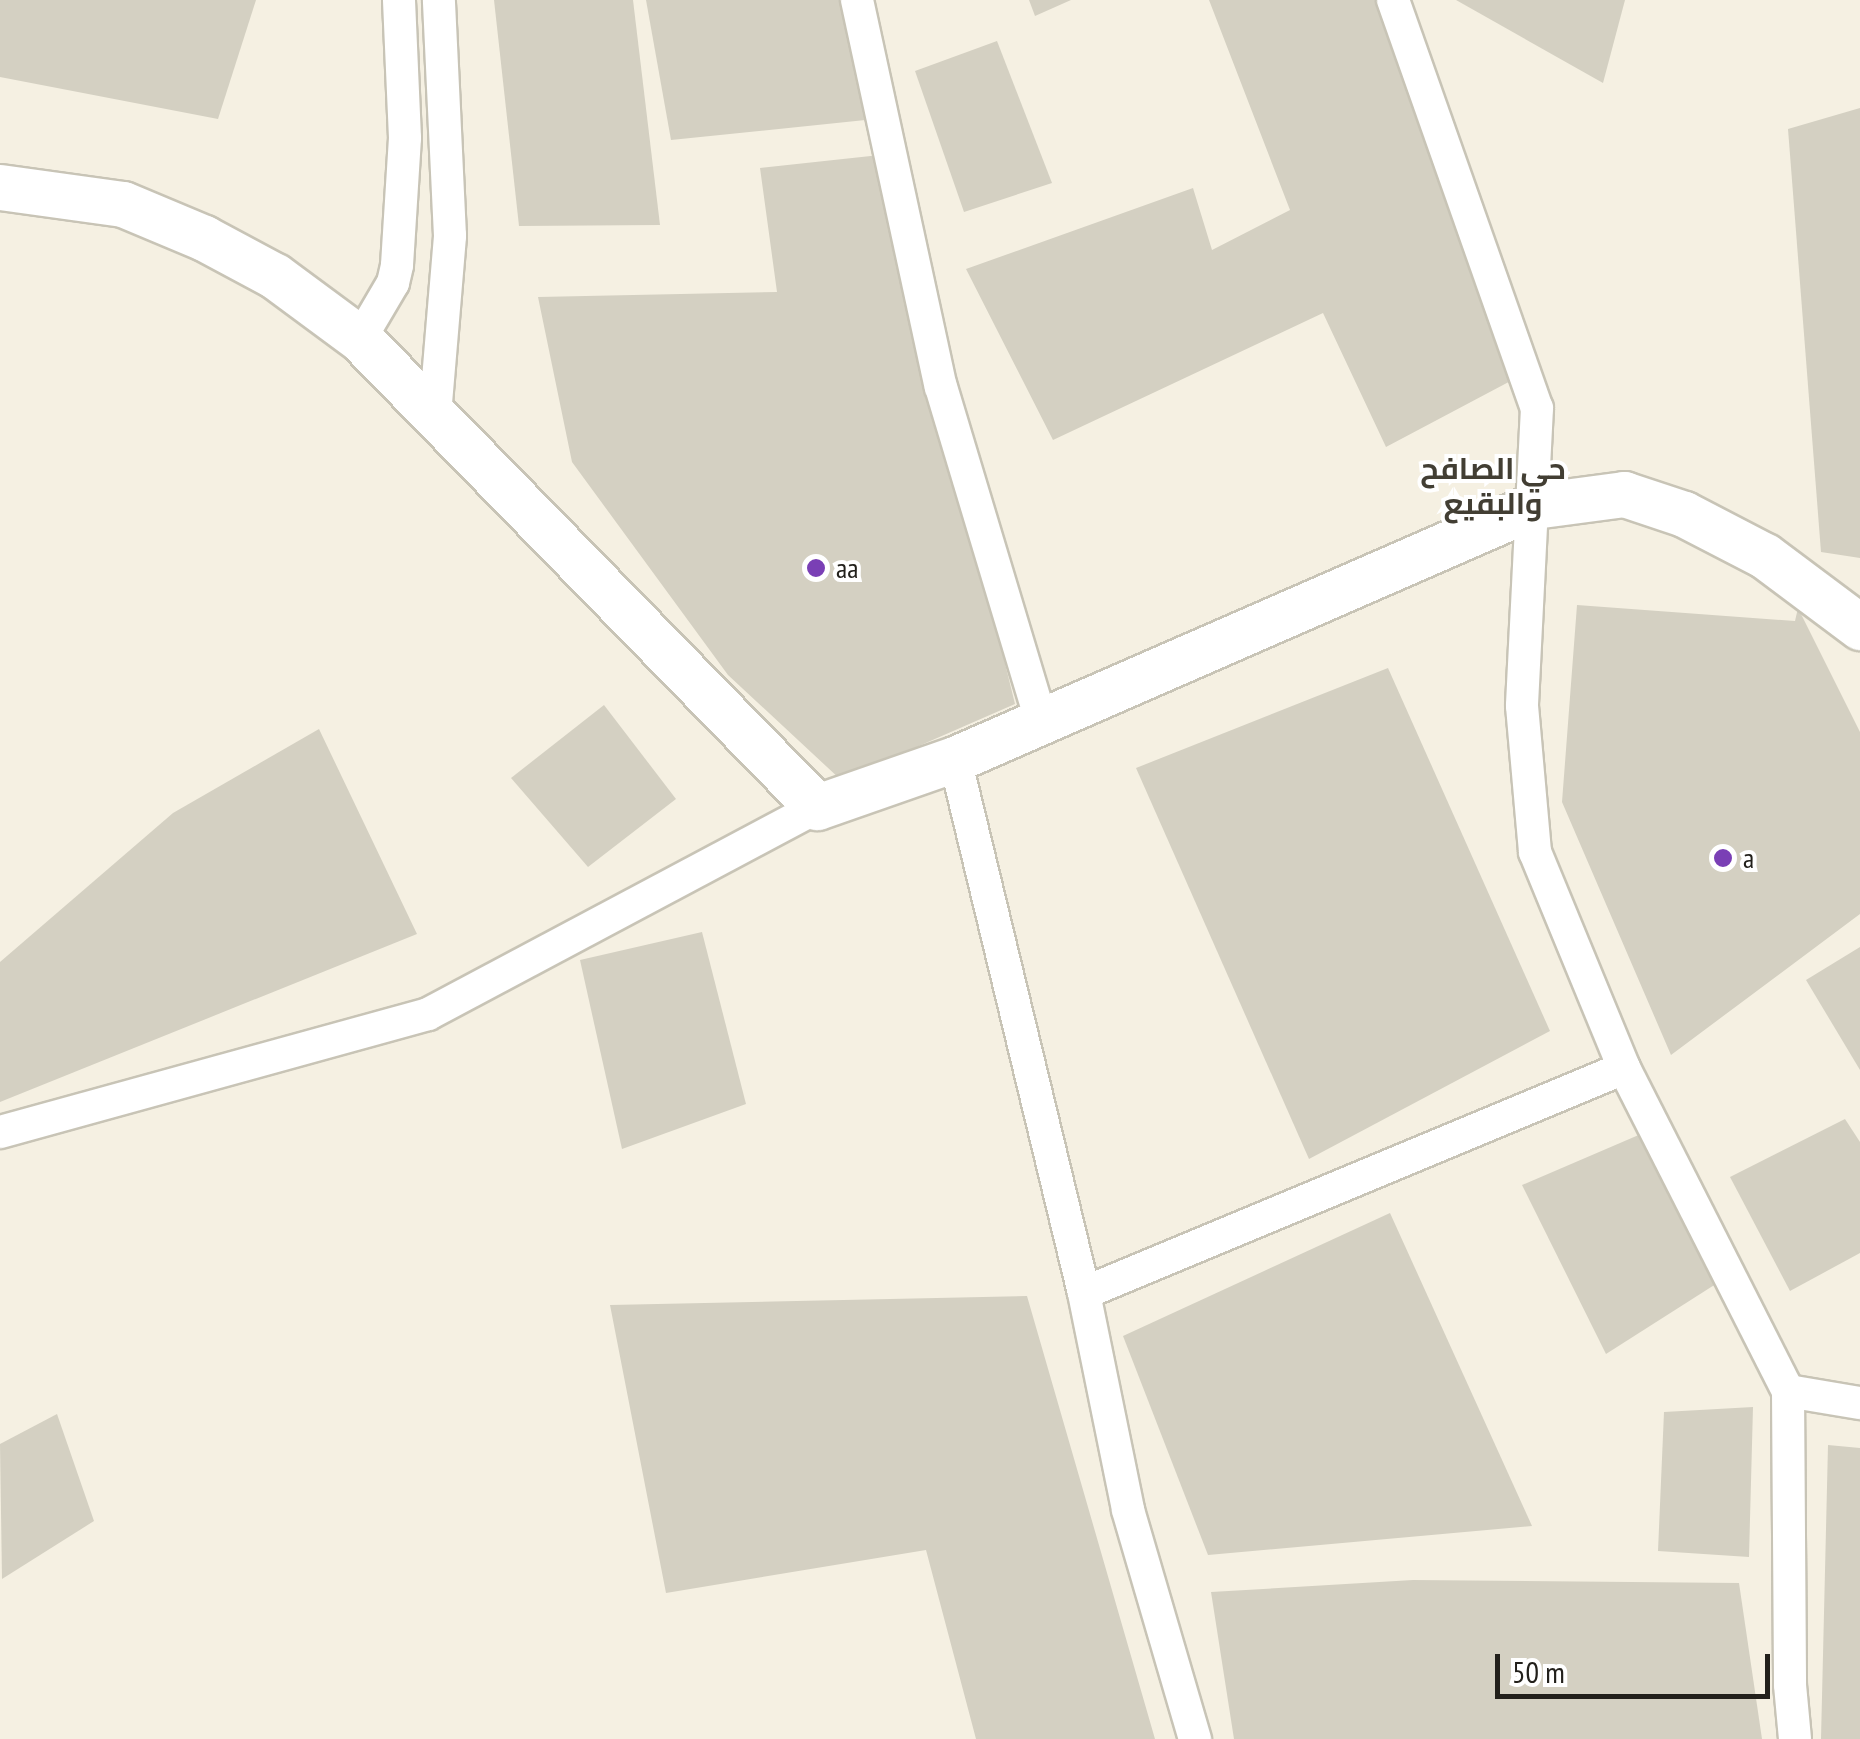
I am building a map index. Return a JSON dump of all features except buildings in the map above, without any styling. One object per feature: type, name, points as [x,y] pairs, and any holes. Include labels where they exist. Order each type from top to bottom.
[{"type":"street","points":[[360,338],[392,283],[397,266],[405,138],[399,0]]},
{"type":"street","points":[[435,415],[450,236],[439,0]]},
{"type":"street","points":[[857,0],[942,387],[1040,718]]},
{"type":"street","points":[[1393,0],[1536,408],[1522,706],[1535,852],[1624,1068],[1788,1390],[1790,1685],[1795,1739]]},
{"type":"street","points":[[0,186],[124,204],[204,238],[275,276],[360,338],[817,807]]},
{"type":"street","points":[[0,1132],[428,1014],[817,807],[955,759],[1040,718],[1534,506],[1624,494],[1684,514],[1765,556],[1850,620],[1860,666]]},
{"type":"street","points":[[955,759],[1084,1293],[1128,1510],[1195,1739]]},
{"type":"street","points":[[1084,1293],[1624,1068]]},
{"type":"street","points":[[1788,1390],[1860,1403]]},
{"type":"place","name":"aa","points":[[816,568]]},
{"type":"place","name":"a","points":[[1723,858]]},
{"type":"district","name":"حي الصافح والبقيع","points":[[1493,485]]}]
